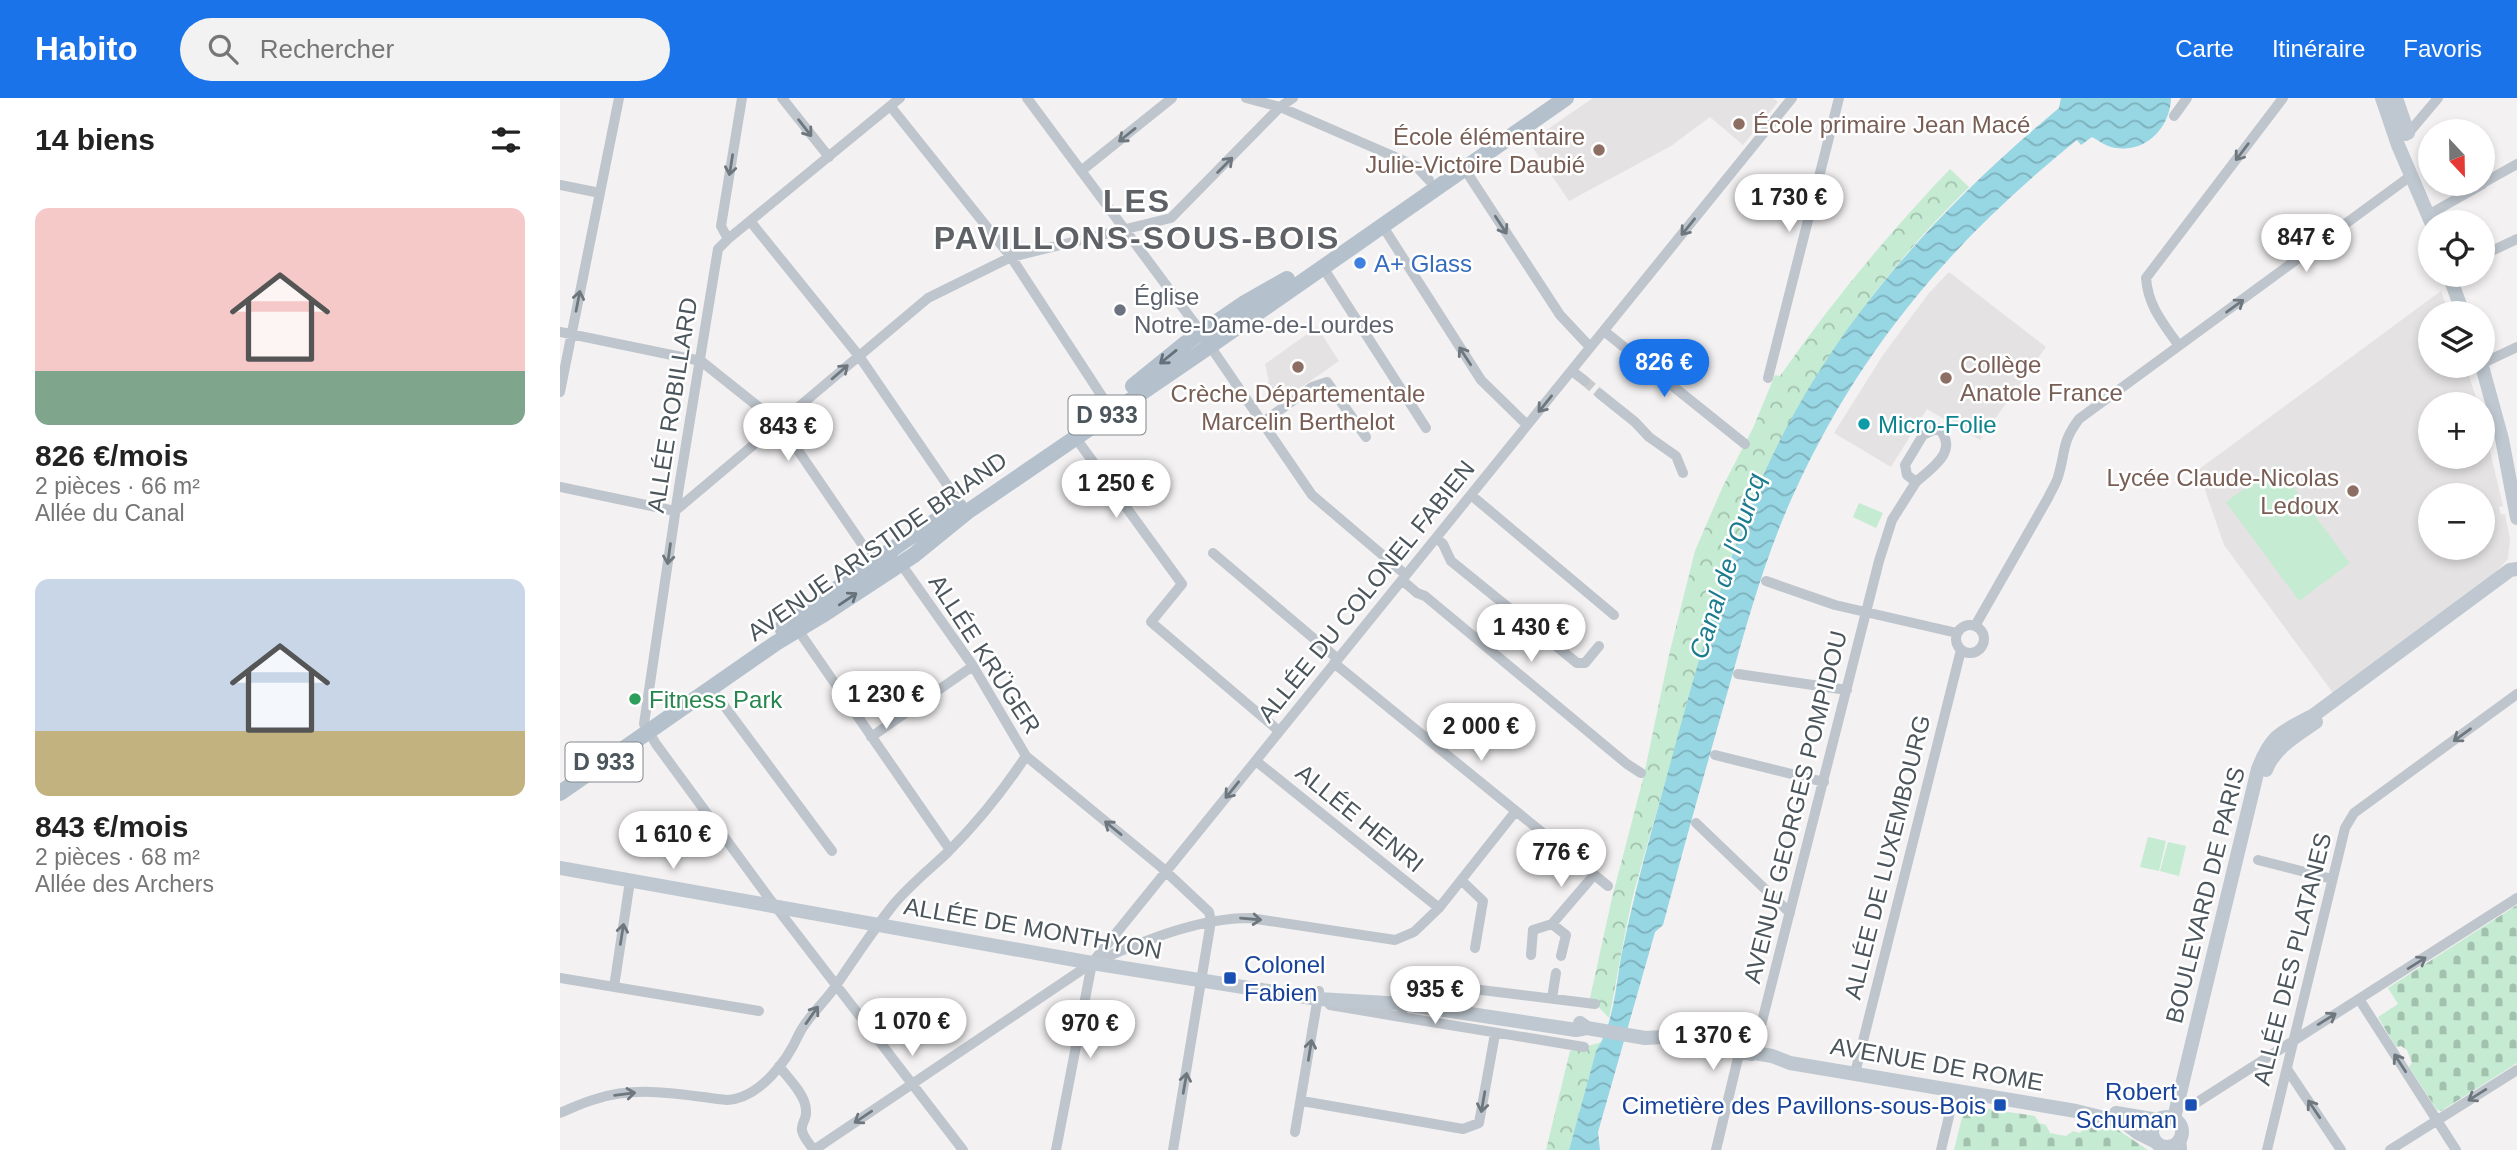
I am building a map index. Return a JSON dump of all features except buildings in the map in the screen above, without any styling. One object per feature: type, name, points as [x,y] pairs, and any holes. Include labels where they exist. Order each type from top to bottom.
[{"type":"main road","name":"AVENUE ARISTIDE BRIAND","points":[[560,793],[647,728],[877,570],[901,564],[967,512],[1075,437],[1290,277],[1548,98]]},
{"type":"main road","name":"AVENUE ARISTIDE BRIAND","points":[[560,780],[711,688],[798,630],[961,505],[1107,404],[1322,266],[1566,98]]},
{"type":"street","points":[[560,392],[566,333],[600,193],[619,98]]},
{"type":"street","name":"ALLÉE ROBILLARD","points":[[647,728],[675,511],[718,249],[728,239],[721,226],[741,98]]},
{"type":"street","points":[[782,98],[829,157]]},
{"type":"street","points":[[728,239],[900,98]]},
{"type":"street","points":[[1027,98],[1205,340],[1312,495],[1404,577],[1417,593],[1425,596],[1641,773]]},
{"type":"street","points":[[1081,171],[1172,98]]},
{"type":"street","points":[[1246,98],[1280,107],[1416,166],[1429,180]]},
{"type":"street","points":[[560,487],[675,511],[928,298],[1011,257],[1171,218],[1280,107],[1293,98]]},
{"type":"street","name":"ALLÉE DU COLONEL FABIEN","points":[[1092,962],[1792,98]]},
{"type":"street","points":[[1768,378],[1839,98]]},
{"type":"street","points":[[2174,116],[2187,98]]},
{"type":"street","points":[[2179,346],[2152,308],[2147,294],[2146,278],[2283,98]]},
{"type":"street","points":[[2382,98],[2398,145],[2426,210]]},
{"type":"street","points":[[2396,98],[2408,133]]},
{"type":"street","points":[[2398,145],[2438,98]]},
{"type":"street","points":[[891,107],[1011,257],[1107,404]]},
{"type":"street","points":[[2496,176],[2517,164]]},
{"type":"street","points":[[1464,168],[1560,315],[1590,347]]},
{"type":"street","points":[[1975,626],[2048,498],[2058,477],[2061,454],[2068,433],[2079,419],[2412,176]]},
{"type":"street","points":[[560,185],[600,193]]},
{"type":"street","points":[[2444,210],[2465,196]]},
{"type":"street","points":[[750,221],[859,356],[961,505]]},
{"type":"street","points":[[1382,225],[1481,380],[1527,425]]},
{"type":"street","points":[[2495,250],[2517,239]]},
{"type":"street","points":[[1322,266],[1426,428]]},
{"type":"street","points":[[1604,331],[1745,444]]},
{"type":"street","points":[[566,333],[701,361],[780,424],[877,570]]},
{"type":"street","points":[[2495,358],[2517,347]]},
{"type":"street","points":[[1572,371],[1585,381]]},
{"type":"street","points":[[2487,378],[2512,464],[2517,518]]},
{"type":"street","points":[[1263,422],[1312,387],[1327,382],[1366,437]]},
{"type":"street","points":[[1600,394],[1676,456],[1683,473]]},
{"type":"street","name":"AVENUE GEORGES POMPIDOU","points":[[1754,1053],[1879,561],[1892,520],[1916,482],[1945,456],[1948,446],[1944,434],[1938,428],[1923,435],[1905,465],[1907,475],[1916,482]]},
{"type":"street","points":[[1075,437],[1182,584],[1151,622],[1279,731]]},
{"type":"street","points":[[1471,495],[1614,615]]},
{"type":"street","points":[[1437,538],[1451,561],[1577,663],[1585,663],[1599,646]]},
{"type":"street","points":[[1213,553],[1336,661],[1608,886]]},
{"type":"street","name":"ALLÉE KRÜGER","points":[[901,564],[973,666],[1026,757],[1166,871],[1209,912],[1211,921]]},
{"type":"street","name":"BOULEVARD DE PARIS","points":[[2187,1069],[2198,1012],[2258,769],[2273,739],[2282,731],[2314,715],[2510,570],[2517,571]]},
{"type":"street","name":"BOULEVARD DE PARIS","points":[[2174,1118],[2220,953],[2234,889],[2245,857],[2253,814],[2272,757],[2290,740],[2517,571]]},
{"type":"street","points":[[1766,581],[1835,605],[1957,633]]},
{"type":"street","points":[[1975,626],[1984,637],[1983,646],[1975,653],[1961,650],[1956,642],[1957,633],[1963,627],[1975,626]]},
{"type":"street","points":[[798,630],[950,850]]},
{"type":"street","name":"ALLÉE DE LUXEMBOURG","points":[[1854,1073],[1961,650]]},
{"type":"street","points":[[871,737],[973,666]]},
{"type":"street","points":[[1738,674],[1818,688],[1847,690]]},
{"type":"street","points":[[711,688],[832,851]]},
{"type":"street","name":"ALLÉE DES PLATANES","points":[[2267,1150],[2345,828],[2354,813],[2517,694]]},
{"type":"street","points":[[647,728],[680,778],[963,1150]]},
{"type":"street","points":[[1715,755],[1824,782]]},
{"type":"street","points":[[560,1113],[597,1098],[648,1091],[733,1100],[755,1089],[779,1066],[816,1010],[896,902],[950,850],[987,809],[1026,757]]},
{"type":"street","name":"ALLÉE HENRI","points":[[1256,761],[1439,908]]},
{"type":"street","points":[[779,1066],[801,1094],[806,1105],[801,1126],[802,1135],[814,1150],[1092,962],[1122,950],[1211,921],[1230,918],[1250,918],[1395,940],[1413,932],[1439,908],[1515,811]]},
{"type":"street","points":[[1696,823],[1790,913]]},
{"type":"street","points":[[2258,860],[2332,879]]},
{"type":"street","name":"ALLÉE DE MONTHYON","points":[[560,868],[1280,993],[1403,1005],[1641,1037]]},
{"type":"street","points":[[1531,956],[1534,930],[1552,924],[1594,875]]},
{"type":"street","points":[[1461,880],[1483,901],[1475,948]]},
{"type":"street","points":[[614,987],[630,881]]},
{"type":"street","points":[[2196,1103],[2517,898]]},
{"type":"street","points":[[1173,1150],[1211,921]]},
{"type":"street","points":[[1552,924],[1566,935],[1561,956]]},
{"type":"street","points":[[1112,939],[1122,950]]},
{"type":"street","points":[[1056,1150],[1092,962]]},
{"type":"street","points":[[1552,998],[1556,973]]},
{"type":"street","points":[[560,978],[759,1012]]},
{"type":"street","name":"ALLÉE DE MONTHYON","points":[[1403,1005],[1408,986],[1416,982],[1595,1004]]},
{"type":"street","points":[[1294,1132],[1302,1101],[1319,995]]},
{"type":"street","points":[[2359,999],[2456,1150]]},
{"type":"street","name":"ALLÉE DE MONTHYON","points":[[1403,1005],[1495,1034],[1584,1048]]},
{"type":"street","points":[[2196,1035],[2201,1014],[2198,1012]]},
{"type":"street","points":[[1302,1101],[1463,1129],[1479,1123],[1495,1034]]},
{"type":"street","name":"AVENUE DE ROME","points":[[1641,1037],[1663,1037],[1772,1056],[1790,1063]]},
{"type":"street","name":"AVENUE DE ROME","points":[[1641,1037],[1661,1045],[1764,1063],[1790,1063],[2076,1111],[2125,1123],[2156,1142]]},
{"type":"street","points":[[1716,1150],[1738,1058],[1742,1054],[1764,1058],[1772,1056]]},
{"type":"street","points":[[2287,1069],[2341,1150]]},
{"type":"street","points":[[2390,1150],[2517,1070]]},
{"type":"street","points":[[1941,1150],[1955,1091]]},
{"type":"street","name":"AVENUE DE ROME","points":[[2076,1111],[2102,1111],[2158,1120]]},
{"type":"street","points":[[2165,1116],[2174,1118],[2180,1124],[2178,1146],[2163,1146],[2156,1142],[2152,1133],[2158,1120],[2165,1116]]},
{"type":"shaded area","name":"École élémentaire Julie-Victoire Daubié","points":[[1593,98],[1773,98],[1778,102],[1743,145],[1710,117],[1671,146],[1569,201],[1529,142]]},
{"type":"shaded area","name":"Collège Anatole France","points":[[1949,272],[2046,347],[1980,440],[1927,409],[1891,467],[1834,433],[1883,355],[1929,293]]},
{"type":"shaded area","name":"Lycée Claude-Nicolas Ledoux","points":[[2441,291],[2445,301],[2427,301]]},
{"type":"shaded area","name":"Lycée Claude-Nicolas Ledoux","points":[[2418,308],[2418,378],[2470,378],[2474,392],[2418,392],[2418,469],[2494,469],[2503,506],[2499,507],[2501,514],[2505,514],[2510,539],[2508,559],[2495,573],[2333,693],[2224,545],[2198,470]]},
{"type":"shaded area","name":"Crèche Départementale Marcelin Berthelot","points":[[1317,327],[1339,361],[1280,402],[1267,384],[1269,382],[1265,364]]},
{"type":"green space","points":[[1950,169],[1969,187],[1876,291],[1823,366],[1778,447],[1747,516],[1718,601],[1635,888],[1609,1018],[1590,998],[1695,551],[1775,375],[1780,376],[1861,270],[1904,218]]},
{"type":"green space","points":[[2277,465],[2350,563],[2299,601],[2226,502]]},
{"type":"green space","points":[[1859,503],[1883,513],[1876,528],[1853,517]]},
{"type":"green space","points":[[2148,837],[2166,841],[2159,871],[2140,867]]},
{"type":"green space","points":[[2168,842],[2186,846],[2179,876],[2160,871]]},
{"type":"green space","points":[[2517,905],[2517,1063],[2441,1111],[2437,1110],[2409,1067],[2412,1063],[2407,1050],[2401,1046],[2396,1047],[2378,1017],[2398,1004],[2388,988]]},
{"type":"green space","points":[[1602,1042],[1596,1051],[1569,1150],[1546,1150],[1570,1051]]},
{"type":"green space","points":[[1974,1107],[2035,1116],[2039,1123],[2046,1125],[2050,1133],[2066,1136],[2073,1131],[2080,1133],[2086,1125],[2118,1130],[2148,1150],[1954,1150],[1963,1113]]},
{"type":"water","points":[[2061,98],[2171,98],[2166,120],[2153,137],[2144,143],[2123,148],[2108,146],[2092,137],[2081,145],[2077,140],[1990,216],[1951,257],[1881,343],[1821,439],[1784,516],[1756,594],[1663,925],[1655,932],[1598,1132],[1600,1150],[1569,1150],[1596,1051],[1611,1016],[1636,889],[1688,699],[1713,614],[1757,490],[1784,433],[1814,380],[1885,281],[1967,191],[2059,108]]},
{"type":"tunnel","points":[[1585,381],[1600,394]]},
{"type":"place","name":"École primaire Jean Macé","points":[[1739,124]]},
{"type":"place","name":"École élémentaire Julie-Victoire Daubié","points":[[1599,150]]},
{"type":"place","name":"A+ Glass","points":[[1360,263]]},
{"type":"place","name":"Église Notre-Dame-de-Lourdes","points":[[1120,310]]},
{"type":"place","name":"Crèche Départementale Marcelin Berthelot","points":[[1298,367]]},
{"type":"place","name":"Collège Anatole France","points":[[1946,378]]},
{"type":"place","name":"Micro-Folie","points":[[1864,424]]},
{"type":"place","name":"Lycée Claude-Nicolas Ledoux","points":[[2353,491]]},
{"type":"place","name":"Fitness Park","points":[[635,699]]},
{"type":"place","name":"Colonel Fabien","points":[[1230,978]]},
{"type":"place","name":"Cimetière des Pavillons-sous-Bois","points":[[2000,1105]]},
{"type":"place","name":"Robert Schuman","points":[[2191,1105]]},
{"type":"district","name":"LES PAVILLONS-SOUS-BOIS","points":[[1137,220]]},
{"type":"water label","name":"Canal de l'Ourcq","points":[[1727,566]]}]
